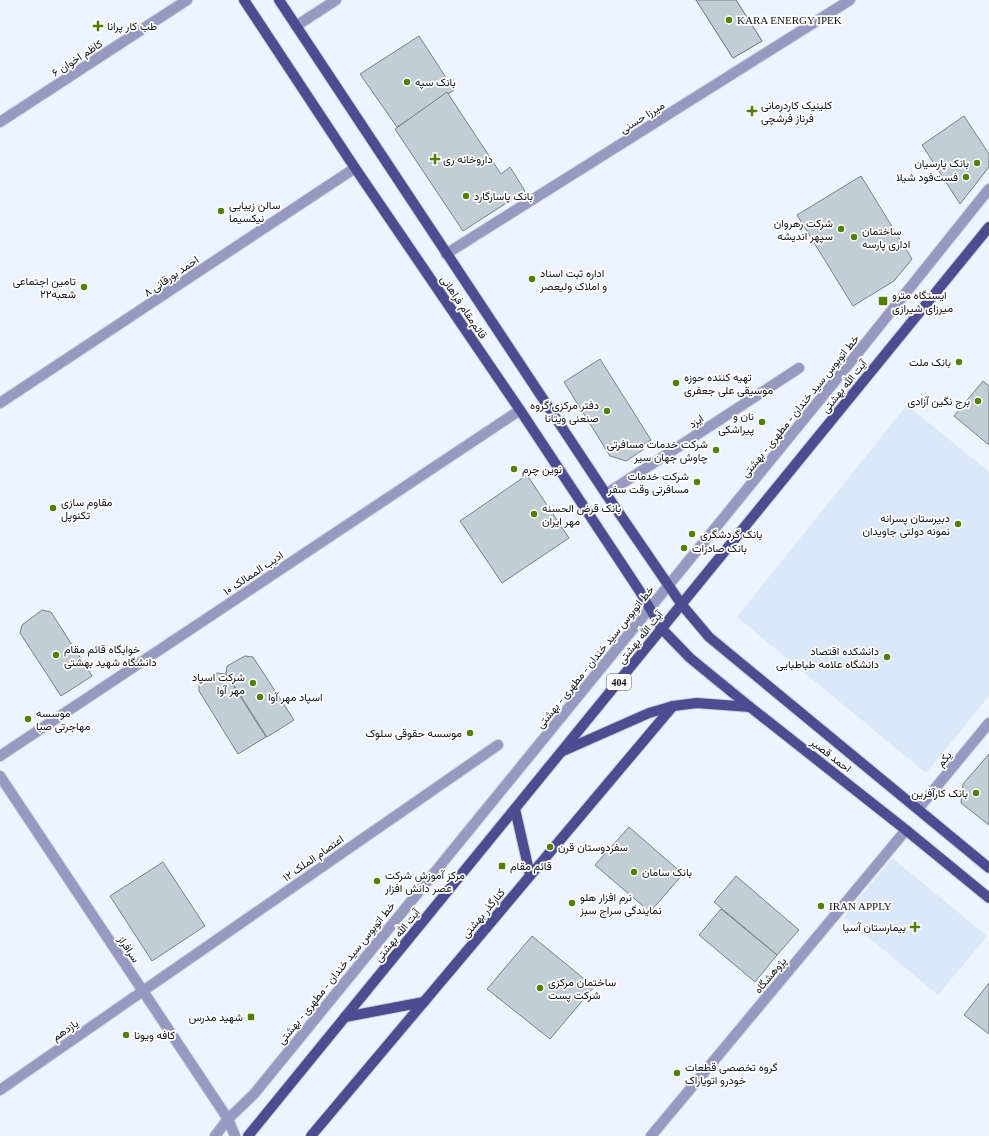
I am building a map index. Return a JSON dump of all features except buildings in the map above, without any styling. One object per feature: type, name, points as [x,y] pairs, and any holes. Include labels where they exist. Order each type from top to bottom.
[{"type":"main road","name":"قائم‌مقام فراهانی","points":[[244,0],[355,168],[520,410],[662,629]]},
{"type":"main road","name":"قائم‌مقام فراهانی","points":[[278,0],[606,494],[682,605]]},
{"type":"main road","name":"آیت الله بهشتی","points":[[248,1136],[989,227]]},
{"type":"main road","name":"احمد قصیر","points":[[682,605],[709,637],[989,868]]},
{"type":"main road","name":"احمد قصیر","points":[[662,629],[690,658],[989,898]]},
{"type":"main road","points":[[562,751],[649,714],[673,706],[697,703],[750,707]]},
{"type":"main road","name":"کنارگذر بهشتی","points":[[311,1136],[673,706]]},
{"type":"main road","points":[[515,809],[530,876]]},
{"type":"main road","points":[[345,1017],[424,1002]]},
{"type":"street","name":"کاظم اخوان ۶","points":[[0,122],[188,0]]},
{"type":"street","points":[[296,26],[336,0]]},
{"type":"street","name":"میرزا حسنی","points":[[446,254],[850,0]]},
{"type":"street","name":"احمد بورقانی ۸","points":[[0,404],[355,168]]},
{"type":"street","name":"خط اتوبوس سید خندان - مطهری - بهشتی","points":[[215,1136],[228,1119],[254,1094],[844,370],[989,189]]},
{"type":"street","name":"ایزد","points":[[606,494],[800,368]]},
{"type":"street","name":"ادیب الممالک ۱۰","points":[[0,756],[520,410]]},
{"type":"street","name":"یکم","points":[[918,809],[989,723]]},
{"type":"street","name":"اعتصام الملک ۱۲","points":[[143,991],[498,745]]},
{"type":"street","name":"سرافراز","points":[[0,776],[228,1119],[235,1136]]},
{"type":"street","name":"پژوهشگاه","points":[[651,1136],[906,830]]},
{"type":"street","name":"یازدهم","points":[[0,1090],[143,991]]},
{"type":"shaded area","name":"دانشکده اقتصاد دانشگاه علامه طباطبایی","points":[[907,405],[989,472],[989,696],[926,773],[737,617]]},
{"type":"shaded area","name":"بیمارستان آسیا","points":[[892,858],[987,936],[938,995],[844,917]]},
{"type":"place","name":"KARA ENERGY IPEK","points":[[729,20]]},
{"type":"place","name":"طب کار پرانا","points":[[98,26]]},
{"type":"place","name":"بانک سپه","points":[[407,82]]},
{"type":"place","name":"کلینیک کاردرمانی فرناز فرشچی","points":[[752,111]]},
{"type":"place","name":"داروخانه ری","points":[[435,159]]},
{"type":"place","name":"بانک پارسیان","points":[[977,163]]},
{"type":"place","name":"فست‌فود شیلا","points":[[966,177]]},
{"type":"place","name":"بانک پاسارگارد","points":[[466,196]]},
{"type":"place","name":"سالن زیبایی نیکسیما","points":[[221,211]]},
{"type":"place","name":"شرکت رهروان سپهر اندیشه","points":[[841,229]]},
{"type":"place","name":"ساختمان اداری پارسه","points":[[854,237]]},
{"type":"place","name":"اداره ثبت اسناد و املاک ولیعصر","points":[[532,279]]},
{"type":"place","name":"تامین اجتماعی شعبه۲۲","points":[[84,287]]},
{"type":"place","name":"ایستگاه مترو میرزای شیرازی","points":[[883,301]]},
{"type":"place","name":"بانک ملت","points":[[959,362]]},
{"type":"place","name":"تهیه کننده حوزه موسیقی علی جعفری","points":[[676,383]]},
{"type":"place","name":"برج نگین آزادی","points":[[978,401]]},
{"type":"place","name":"دفتر مرکزی گروه صنعنی ویتانا","points":[[607,411]]},
{"type":"place","name":"نان و پیراشکی","points":[[762,422]]},
{"type":"place","name":"شرکت خدمات مسافرتی چاوش جهان سیر","points":[[716,450]]},
{"type":"place","name":"نوین چرم","points":[[514,469]]},
{"type":"place","name":"شرکت خدمات مسافرتی وقت سفر","points":[[697,482]]},
{"type":"place","name":"مقاوم سازی تکنوپل","points":[[53,508]]},
{"type":"place","name":"بانک قرض الحسنه مهر ایران","points":[[534,514]]},
{"type":"place","name":"دبيرستان پسرانه نمونه دولتی جاويدان","points":[[958,524]]},
{"type":"place","name":"بانک گردشگری","points":[[692,534]]},
{"type":"place","name":"بانک صادرات","points":[[684,548]]},
{"type":"place","name":"خوابگاه قائم مقام دانشگاه شهید بهشتی","points":[[56,655]]},
{"type":"place","name":"دانشکده اقتصاد دانشگاه علامه طباطبایی","points":[[887,657]]},
{"type":"place","name":"شرکت اسپاد مهر آوا","points":[[253,683]]},
{"type":"place","name":"اسپاد مهر آوا","points":[[260,697]]},
{"type":"place","name":"موسسه مهاجرتی صبا","points":[[28,719]]},
{"type":"place","name":"موسسه حقوقی سلوک","points":[[470,733]]},
{"type":"place","name":"بانک کارآفرین","points":[[976,793]]},
{"type":"place","name":"سفردوستان قرن","points":[[550,847]]},
{"type":"place","name":"قائم مقام","points":[[502,866]]},
{"type":"place","name":"بانک سامان","points":[[634,872]]},
{"type":"place","name":"مرکز آموزش شرکت عصر دانش افزار","points":[[377,881]]},
{"type":"place","name":"نرم افزار هلو نمایندگی سراج‌ سبز","points":[[572,903]]},
{"type":"place","name":"IRAN APPLY","points":[[821,906]]},
{"type":"place","name":"بیمارستان آسیا","points":[[915,927]]},
{"type":"place","name":"ساختمان مرکزی شرکت پست","points":[[540,988]]},
{"type":"place","name":"شهید مدرس","points":[[251,1017]]},
{"type":"place","name":"کافه ویونا","points":[[126,1035]]},
{"type":"place","name":"گروه تخصصی قطعات خودرو اتویاراک","points":[[677,1073]]}]
